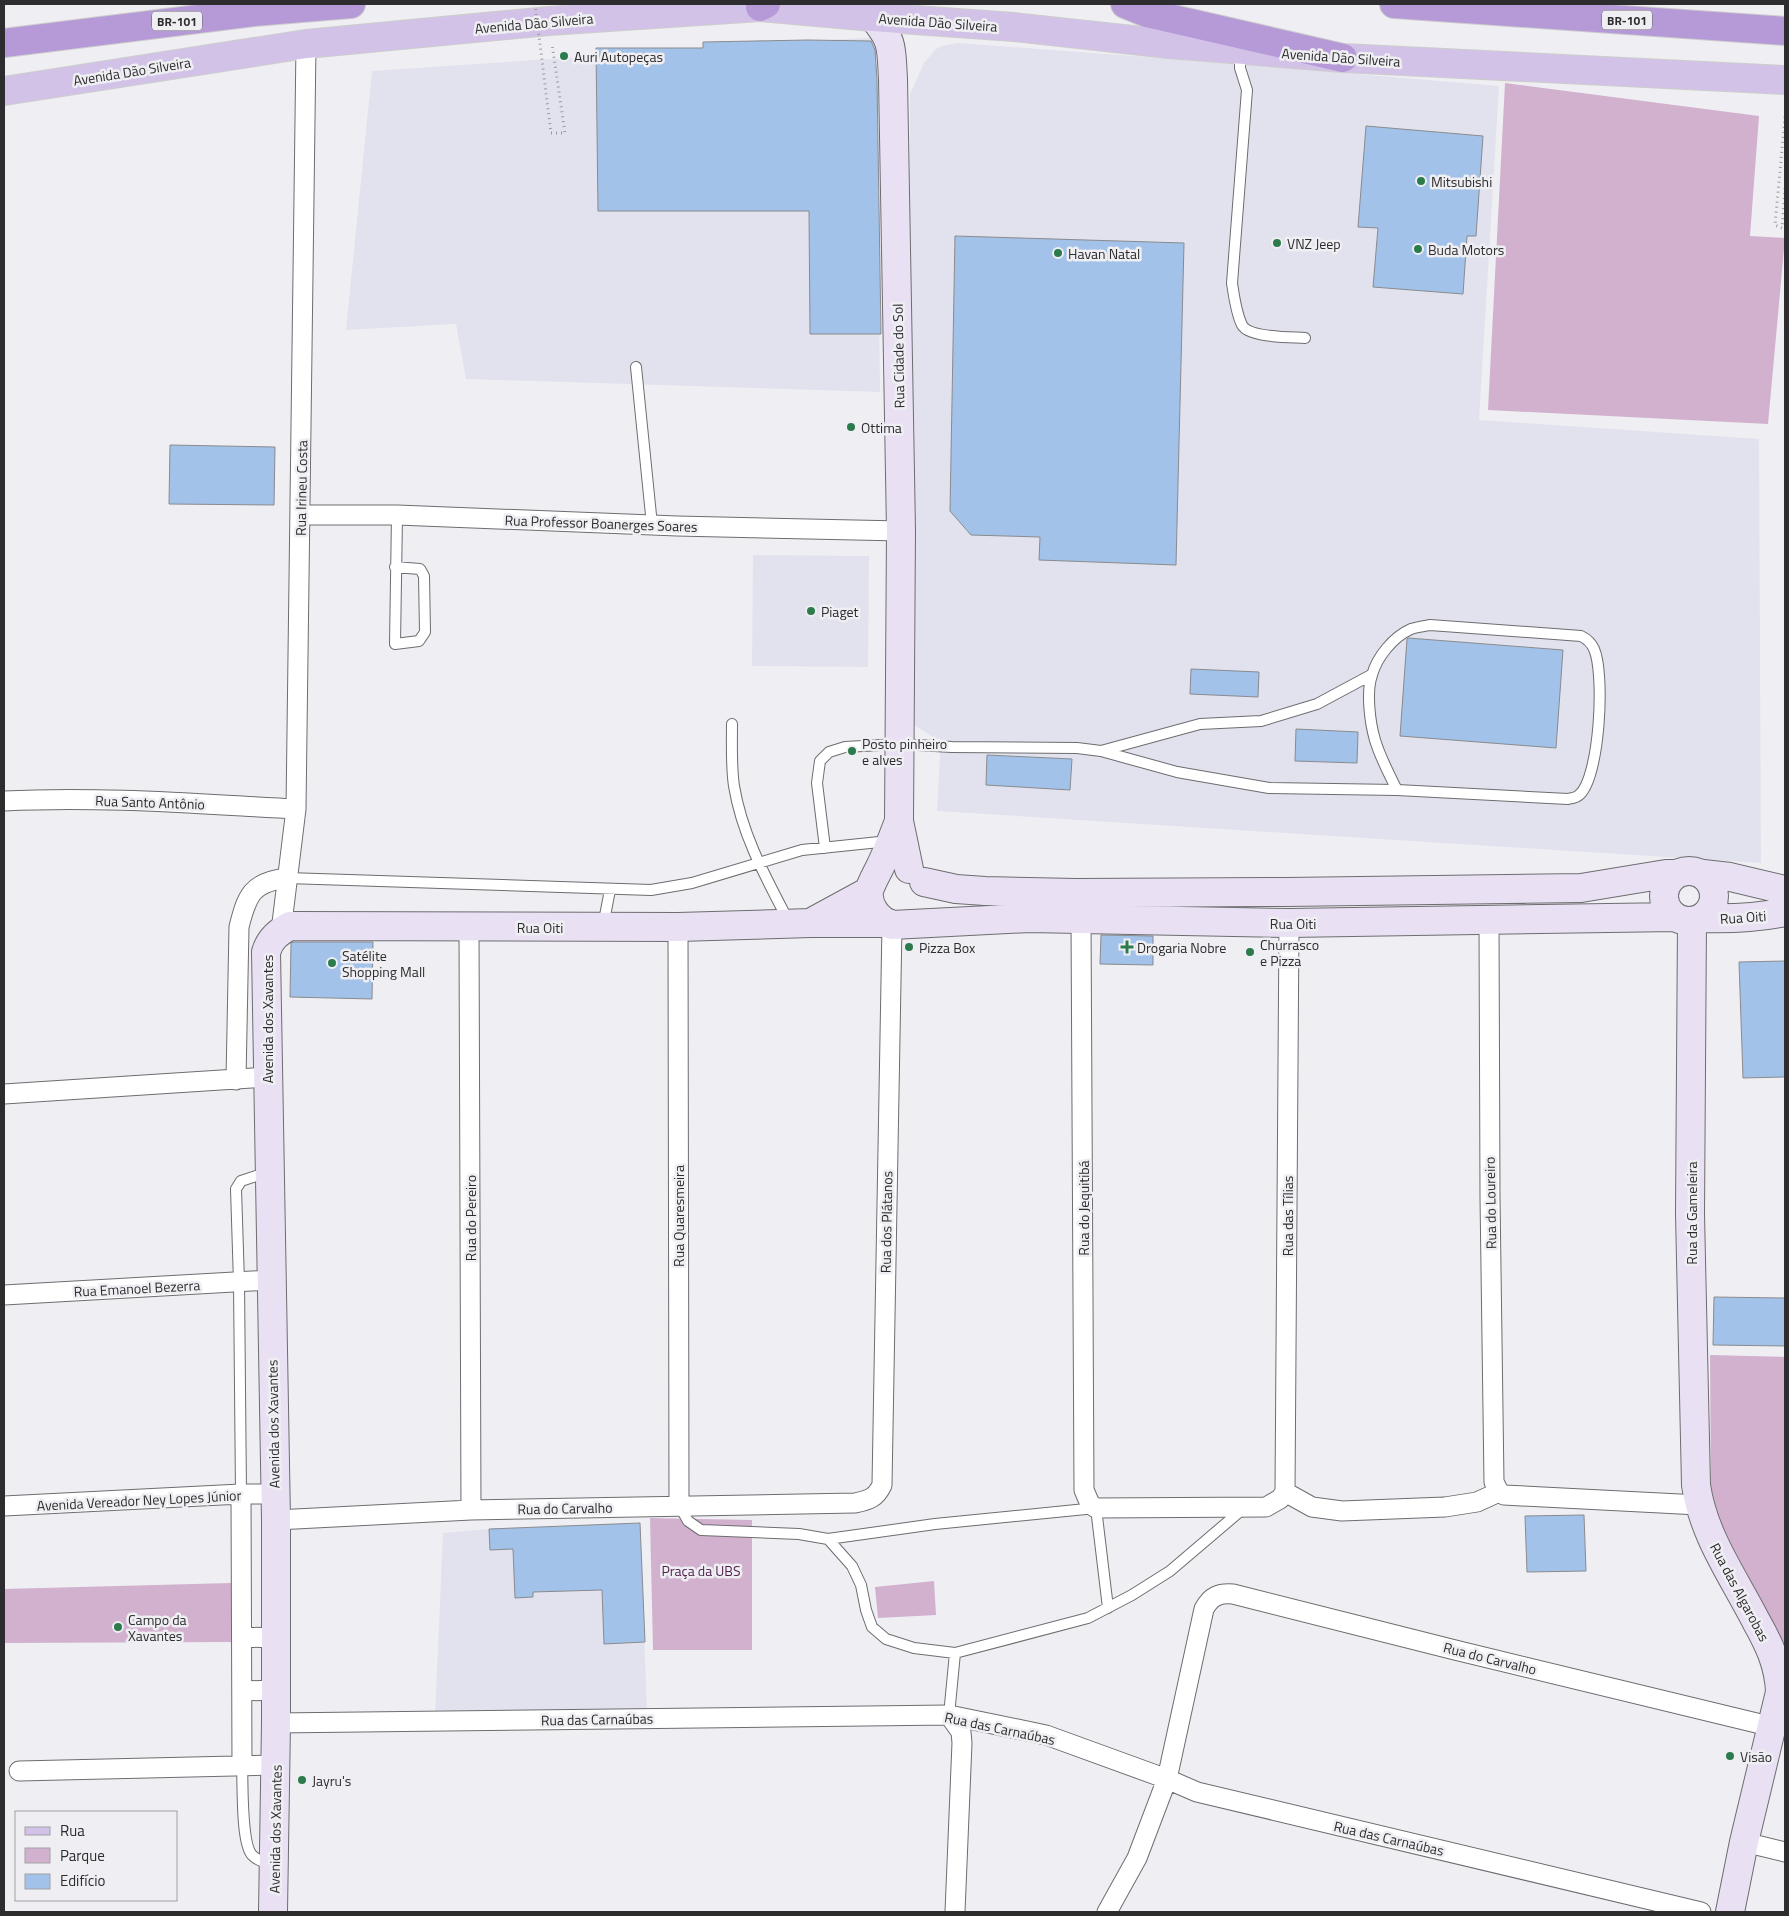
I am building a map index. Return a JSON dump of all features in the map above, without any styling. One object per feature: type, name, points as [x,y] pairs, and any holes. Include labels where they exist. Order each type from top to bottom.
[{"type":"highway","name":"BR-101","points":[[4,43],[254,12],[351,4]]},
{"type":"highway","points":[[1125,4],[1148,12],[1343,58]]},
{"type":"highway","name":"BR-101","points":[[1394,4],[1785,31]]},
{"type":"main road","name":"Avenida Dão Silveira","points":[[4,91],[306,44],[542,12],[763,5],[873,18],[1014,26],[1168,44],[1343,58],[1785,80]]},
{"type":"main road","name":"Rua Cidade do Sol","points":[[872,885],[895,831],[899,744],[901,531],[891,43],[885,31],[873,18]]},
{"type":"main road","name":"Rua Cidade do Sol","points":[[895,831],[917,876]]},
{"type":"main road","points":[[917,876],[928,897],[924,912],[897,924],[880,919],[874,912],[871,904],[872,885],[884,871],[896,867],[956,889],[1076,893],[1581,888],[1675,874]]},
{"type":"main road","points":[[1703,874],[1710,882],[1714,896],[1710,911],[1689,919],[1669,912],[1663,898],[1666,883],[1675,874],[1682,871],[1691,870],[1703,874],[1730,877],[1785,890]]},
{"type":"main road","name":"Rua Oiti","points":[[800,923],[872,885]]},
{"type":"main road","name":"Rua Oiti","points":[[277,934],[290,926],[678,927],[800,923],[897,924],[1029,918],[1289,923],[1728,919],[1762,917],[1785,912]]},
{"type":"main road","name":"Rua da Gameleira","points":[[1689,919],[1690,1214],[1696,1485],[1699,1506]]},
{"type":"main road","name":"Avenida dos Xavantes","points":[[273,1912],[276,1638],[266,952],[268,943],[277,934]]},
{"type":"main road","name":"Rua das Algarobas","points":[[1699,1506],[1714,1546],[1743,1596],[1776,1661],[1780,1676],[1780,1692],[1773,1727],[1744,1842],[1730,1912]]},
{"type":"street","name":"Rua Irineu Costa","points":[[277,934],[296,809],[306,44]]},
{"type":"street","name":"Rua Professor Boanerges Soares","points":[[300,515],[397,515],[652,525],[901,531]]},
{"type":"street","name":"Rua Santo Antônio","points":[[4,801],[38,799],[120,800],[296,809]]},
{"type":"street","name":"Avenida dos Xavantes","points":[[236,1080],[239,927],[244,905],[258,886],[268,880],[287,878]]},
{"type":"street","name":"Rua do Jequitibá","points":[[1081,919],[1084,1490],[1091,1503]]},
{"type":"street","name":"Rua do Loureiro","points":[[1489,920],[1490,1197],[1494,1472],[1497,1489]]},
{"type":"street","name":"Rua das Tílias","points":[[1279,1498],[1289,923]]},
{"type":"street","name":"Rua dos Plátanos","points":[[855,1503],[869,1500],[877,1495],[882,1485],[897,924]]},
{"type":"street","name":"Rua do Pereiro","points":[[469,927],[471,1510]]},
{"type":"street","name":"Rua Quaresmeira","points":[[678,927],[679,1505]]},
{"type":"street","points":[[4,1094],[267,1077]]},
{"type":"street","name":"Rua Emanoel Bezerra","points":[[4,1295],[271,1280]]},
{"type":"street","points":[[1091,1503],[1266,1507],[1279,1498],[1312,1507],[1342,1511],[1445,1507],[1477,1502],[1497,1489],[1504,1495],[1699,1506]]},
{"type":"street","points":[[241,1494],[242,1766]]},
{"type":"street","name":"Avenida Vereador Ney Lopes Júnior","points":[[4,1506],[241,1494],[275,1507]]},
{"type":"street","name":"Rua do Carvalho","points":[[275,1507],[471,1510],[855,1503]]},
{"type":"street","name":"Rua do Carvalho","points":[[1167,1779],[1204,1609],[1208,1601],[1222,1593],[1233,1594],[1773,1727]]},
{"type":"street","points":[[243,1637],[276,1638]]},
{"type":"street","points":[[242,1691],[276,1690]]},
{"type":"street","points":[[949,1715],[960,1732],[962,1743],[955,1912]]},
{"type":"street","name":"Rua das Carnaúbas","points":[[276,1723],[949,1715],[1046,1735],[1167,1779],[1197,1792],[1701,1912]]},
{"type":"street","points":[[18,1771],[276,1765]]},
{"type":"street","points":[[1107,1912],[1137,1858],[1167,1779]]},
{"type":"street","points":[[1744,1842],[1785,1852]]},
{"type":"lane","points":[[1240,50],[1240,68],[1247,90],[1232,283],[1234,298],[1242,326],[1250,332],[1262,335],[1305,338]]},
{"type":"lane","points":[[636,367],[652,525]]},
{"type":"lane","points":[[395,567],[420,569],[424,576],[425,632],[418,641],[395,644],[395,567],[397,515]]},
{"type":"lane","points":[[825,848],[817,784],[820,761],[829,752],[845,747],[899,744],[952,747],[1077,748],[1100,751],[1176,772],[1269,788],[1397,790],[1568,799],[1580,795],[1589,776],[1595,753],[1600,691],[1598,660],[1589,640],[1581,636],[1430,624],[1411,629],[1399,636],[1387,646],[1371,675],[1371,718],[1375,741],[1397,790]]},
{"type":"lane","points":[[1100,751],[1200,724],[1261,721],[1317,704],[1371,675]]},
{"type":"lane","points":[[732,724],[734,785],[745,829],[759,863],[800,923]]},
{"type":"lane","points":[[287,878],[651,890],[692,883],[802,850],[825,848],[895,831]]},
{"type":"lane","points":[[603,927],[610,890]]},
{"type":"lane","points":[[241,1494],[236,1189],[241,1181],[269,1171]]},
{"type":"lane","points":[[679,1505],[688,1521],[701,1530],[799,1534],[828,1539],[1091,1503],[1108,1608]]},
{"type":"lane","points":[[828,1539],[852,1566],[861,1584],[872,1628],[886,1639],[914,1648],[956,1653],[1088,1618],[1108,1608],[1170,1570],[1245,1507]]},
{"type":"lane","points":[[949,1715],[956,1653]]},
{"type":"lane","points":[[242,1766],[245,1844],[252,1855],[263,1862],[274,1864]]},
{"type":"path","points":[[542,12],[565,133],[551,133],[542,12]]},
{"type":"path","points":[[1785,117],[1775,225],[1782,228],[1785,188]]},
{"type":"shaded area","points":[[876,37],[880,392],[466,379],[456,324],[346,330],[372,71]]},
{"type":"shaded area","points":[[958,43],[1499,86],[1479,420],[1759,439],[1761,863],[937,811],[941,739],[934,738],[906,719],[909,590],[910,94],[924,63],[936,49]]},
{"type":"shaded area","name":"Piaget","points":[[753,555],[869,556],[868,667],[752,666]]},
{"type":"shaded area","points":[[640,1523],[647,1713],[435,1715],[443,1533],[489,1529]]},
{"type":"green space","points":[[1505,83],[1759,116],[1750,236],[1785,238],[1768,424],[1488,410]]},
{"type":"green space","points":[[1710,1355],[1785,1357],[1785,1677],[1719,1529],[1711,1499]]},
{"type":"green space","name":"Praça da UBS","points":[[650,1518],[752,1520],[752,1650],[653,1650]]},
{"type":"green space","points":[[934,1581],[936,1615],[878,1618],[875,1587]]},
{"type":"green space","name":"Campo da Xavantes","points":[[231,1583],[232,1642],[4,1643],[4,1589]]},
{"type":"building","points":[[871,41],[875,50],[881,334],[810,334],[809,211],[598,211],[596,48],[703,48],[703,42]]},
{"type":"building","name":"Mitsubishi","points":[[1366,126],[1483,136],[1476,236],[1467,236],[1463,294],[1373,287],[1378,228],[1358,227]]},
{"type":"building","points":[[955,236],[1184,243],[1176,565],[1039,560],[1040,537],[971,535],[950,511]]},
{"type":"building","points":[[170,445],[275,447],[274,505],[169,504]]},
{"type":"building","points":[[1408,638],[1563,650],[1556,748],[1400,736]]},
{"type":"building","points":[[1191,669],[1259,672],[1258,697],[1190,694]]},
{"type":"building","points":[[1296,729],[1358,732],[1357,763],[1295,761]]},
{"type":"building","points":[[987,755],[1072,759],[1070,790],[986,785]]},
{"type":"building","name":"Drogaria Nobre","points":[[1101,935],[1153,936],[1153,965],[1100,964]]},
{"type":"building","name":"Satélite Shopping Mall","points":[[373,942],[372,999],[290,997],[291,943]]},
{"type":"building","points":[[1785,961],[1785,1077],[1743,1078],[1739,962]]},
{"type":"building","points":[[1714,1297],[1785,1298],[1785,1346],[1713,1345]]},
{"type":"building","points":[[1584,1515],[1586,1571],[1527,1572],[1525,1516]]},
{"type":"building","points":[[640,1523],[645,1642],[604,1644],[602,1590],[533,1592],[533,1597],[515,1598],[513,1549],[490,1550],[489,1529]]},
{"type":"place","name":"Auri Autopeças","points":[[564,56]]},
{"type":"place","name":"Mitsubishi","points":[[1421,181]]},
{"type":"place","name":"VNZ Jeep","points":[[1277,243]]},
{"type":"place","name":"Buda Motors","points":[[1418,249]]},
{"type":"place","name":"Havan Natal","points":[[1058,253]]},
{"type":"place","name":"Ottima","points":[[851,427]]},
{"type":"place","name":"Piaget","points":[[811,611]]},
{"type":"place","name":"Posto pinheiro e alves","points":[[852,751]]},
{"type":"place","name":"Pizza Box","points":[[909,947]]},
{"type":"place","name":"Drogaria Nobre","points":[[1127,947]]},
{"type":"place","name":"Churrasco e Pizza","points":[[1250,952]]},
{"type":"place","name":"Satélite Shopping Mall","points":[[332,963]]},
{"type":"place","name":"Campo da Xavantes","points":[[118,1627]]},
{"type":"place","name":"Visão","points":[[1730,1756]]},
{"type":"place","name":"Jayru's","points":[[302,1780]]}]
